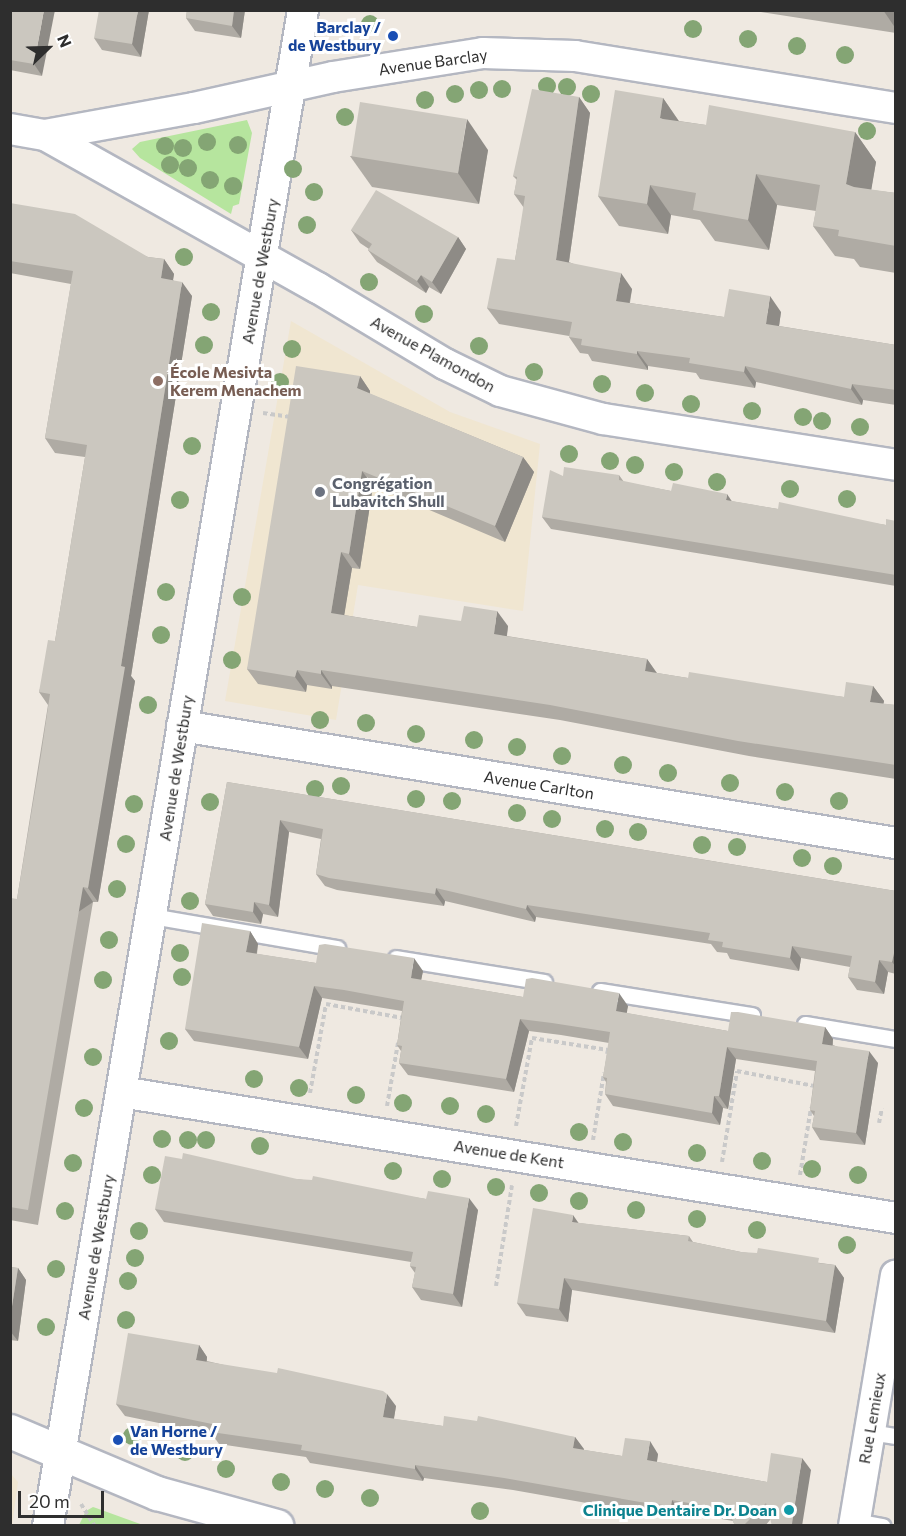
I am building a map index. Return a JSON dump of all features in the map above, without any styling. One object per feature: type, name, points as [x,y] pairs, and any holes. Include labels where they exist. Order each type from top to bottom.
[{"type":"main road","points":[[10,1431],[168,1497],[277,1526]]},
{"type":"street","name":"Avenue de Westbury","points":[[48,1526],[303,10]]},
{"type":"street","name":"Avenue Barclay","points":[[45,135],[458,55],[552,54],[896,108]]},
{"type":"street","name":"Avenue Plamondon","points":[[10,129],[45,135],[262,256],[445,364],[518,398],[603,419],[896,465]]},
{"type":"street","name":"Avenue Carlton","points":[[182,726],[896,843]]},
{"type":"street","name":"Avenue de Kent","points":[[121,1092],[896,1218]]},
{"type":"street","name":"Rue Lemieux","points":[[864,1524],[883,1434],[896,1275]]},
{"type":"lane","points":[[151,916],[355,951]]},
{"type":"lane","points":[[379,955],[555,984]]},
{"type":"lane","points":[[578,987],[766,1018]]},
{"type":"lane","points":[[789,1022],[896,1039]]},
{"type":"path","points":[[263,413],[301,419]]},
{"type":"path","points":[[309,1099],[326,1004],[403,1017],[401,1027]]},
{"type":"path","points":[[385,1113],[399,1038]]},
{"type":"path","points":[[515,1133],[532,1038],[608,1050],[592,1146]]},
{"type":"path","points":[[722,1166],[737,1071],[815,1084],[799,1179]]},
{"type":"path","points":[[879,1123],[882,1108]]},
{"type":"path","points":[[496,1286],[513,1178]]},
{"type":"path","points":[[81,1503],[95,1526]]},
{"type":"shaded area","points":[[291,321],[450,412],[540,444],[523,611],[358,585],[336,720],[225,701]]},
{"type":"shaded area","points":[[11,1474],[18,1482],[12,1526],[10,1525]]},
{"type":"green space","points":[[247,120],[252,133],[239,204],[233,206],[231,214],[140,158],[132,149],[140,142]]},
{"type":"green space","points":[[93,1507],[143,1525],[79,1525],[86,1511]]},
{"type":"building","points":[[10,10],[44,10],[34,64],[10,60]]},
{"type":"building","points":[[99,10],[138,10],[132,44],[94,38]]},
{"type":"building","points":[[187,10],[234,10],[232,26],[186,18]]},
{"type":"building","points":[[532,89],[579,97],[556,260],[621,273],[616,301],[724,317],[729,289],[770,296],[766,324],[896,345],[896,390],[852,384],[851,389],[745,366],[744,372],[689,363],[690,358],[637,351],[637,354],[581,345],[582,339],[569,337],[572,322],[487,308],[497,258],[515,260],[525,196],[514,194],[517,177],[513,176]]},
{"type":"building","points":[[615,90],[663,98],[660,118],[663,119],[706,125],[709,105],[855,132],[846,184],[896,193],[896,246],[838,236],[839,230],[813,226],[820,185],[756,174],[748,220],[693,210],[696,193],[650,185],[647,204],[598,196]]},
{"type":"building","points":[[360,102],[467,119],[458,173],[351,156]]},
{"type":"building","points":[[376,190],[458,237],[432,282],[421,275],[417,281],[368,250],[372,244],[351,230]]},
{"type":"building","points":[[10,203],[75,214],[148,257],[164,259],[161,278],[182,282],[121,666],[125,667],[88,888],[83,887],[28,1210],[10,1207],[10,903],[11,898],[17,899],[50,694],[39,692],[48,640],[55,641],[87,445],[45,438],[73,271],[10,261]]},
{"type":"building","points":[[296,366],[360,376],[357,388],[523,457],[495,526],[362,471],[349,554],[341,552],[331,613],[417,627],[419,615],[461,621],[464,606],[497,611],[494,634],[647,659],[645,671],[688,678],[689,672],[844,697],[846,682],[873,686],[870,702],[896,705],[896,765],[738,741],[550,705],[321,670],[321,674],[297,670],[295,677],[247,669]]},
{"type":"building","points":[[564,467],[619,475],[619,480],[671,491],[673,483],[727,494],[726,500],[778,509],[779,502],[886,525],[886,519],[896,521],[896,575],[542,517],[550,470],[563,476]]},
{"type":"building","points":[[227,782],[896,891],[896,944],[892,962],[879,960],[875,982],[848,977],[852,956],[792,946],[790,958],[722,947],[723,942],[708,940],[710,933],[527,905],[526,909],[436,888],[435,894],[329,878],[316,874],[323,829],[280,820],[269,905],[254,902],[253,912],[205,904]]},
{"type":"building","points":[[202,923],[250,931],[246,952],[316,963],[319,945],[325,944],[414,958],[411,978],[523,997],[526,979],[532,978],[619,993],[616,1011],[728,1031],[731,1012],[825,1027],[822,1044],[869,1051],[856,1133],[812,1127],[815,1111],[810,1110],[817,1061],[727,1047],[719,1096],[714,1096],[712,1113],[605,1094],[607,1078],[603,1077],[610,1032],[520,1019],[506,1079],[399,1063],[402,1046],[397,1045],[404,1001],[344,990],[314,986],[299,1047],[185,1029]]},
{"type":"building","points":[[183,1153],[297,1179],[312,1180],[313,1176],[426,1199],[428,1191],[469,1198],[453,1294],[412,1287],[416,1267],[410,1266],[413,1252],[155,1209],[165,1156],[182,1159]]},
{"type":"building","points":[[533,1208],[573,1215],[572,1222],[689,1236],[688,1241],[741,1252],[757,1253],[758,1248],[819,1258],[818,1263],[835,1265],[826,1321],[564,1278],[559,1309],[517,1303]]},
{"type":"building","points":[[10,1267],[18,1268],[10,1319]]},
{"type":"building","points":[[128,1333],[199,1345],[196,1360],[277,1373],[278,1368],[383,1391],[387,1394],[383,1417],[443,1426],[444,1416],[477,1421],[478,1416],[575,1437],[573,1448],[622,1456],[625,1438],[650,1441],[647,1460],[767,1482],[771,1453],[802,1458],[792,1524],[791,1526],[772,1526],[766,1503],[743,1526],[735,1526],[728,1510],[672,1500],[671,1506],[640,1502],[415,1465],[415,1469],[301,1450],[302,1445],[211,1432],[212,1424],[116,1404]]},
{"type":"place","name":"Barclay / de Westbury","points":[[393,36]]},
{"type":"place","name":"École Mesivta Kerem Menachem","points":[[158,381]]},
{"type":"place","name":"Congrégation Lubavitch Shull","points":[[320,492]]},
{"type":"place","name":"Van Horne / de Westbury","points":[[118,1440]]},
{"type":"place","name":"Clinique Dentaire Dr. Doan","points":[[789,1510]]}]
